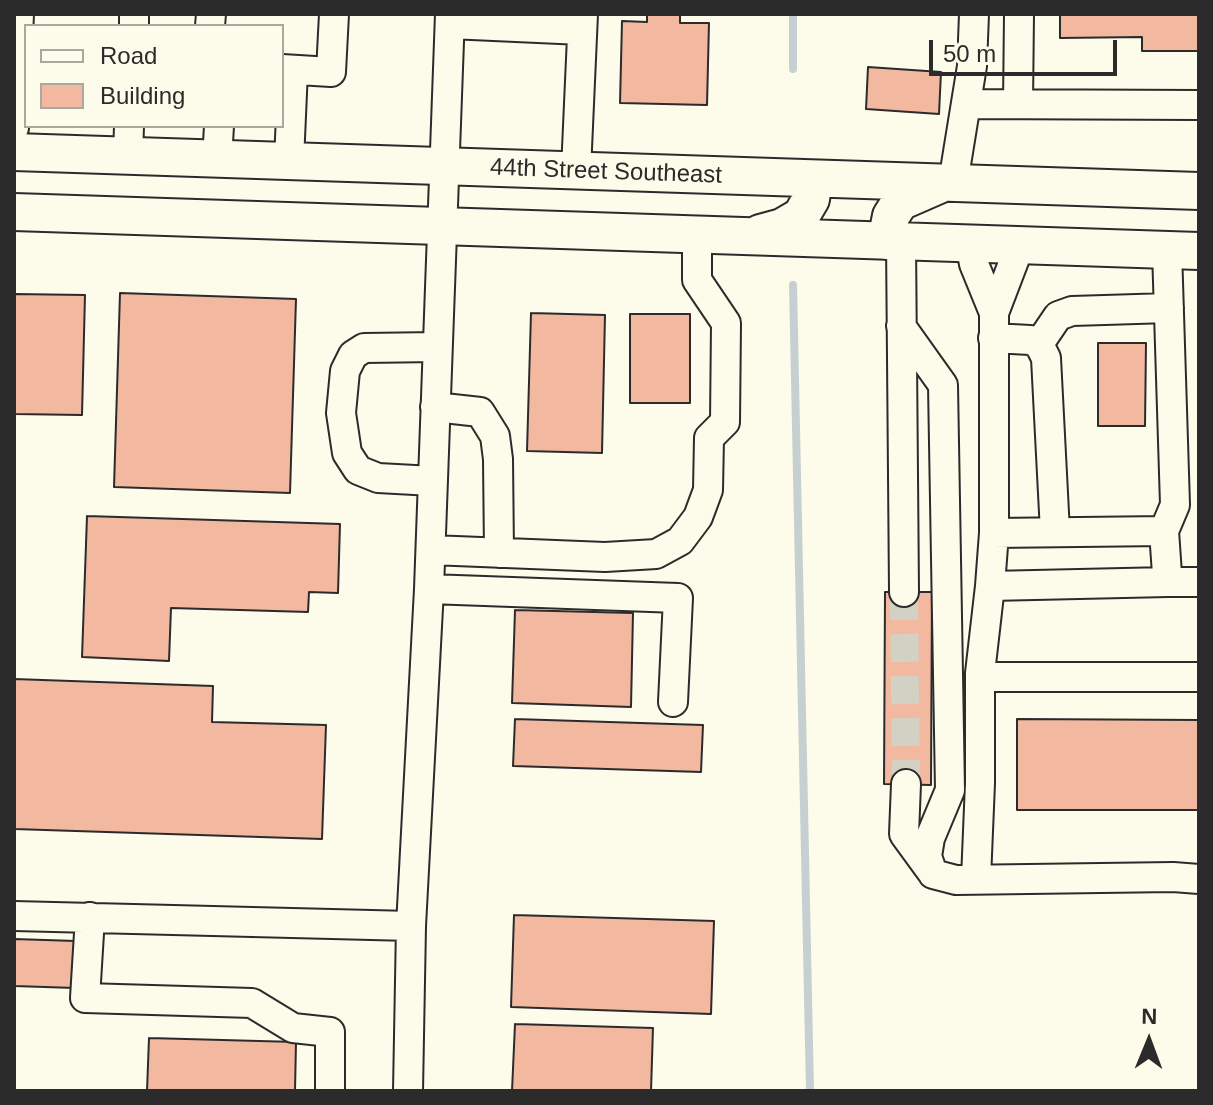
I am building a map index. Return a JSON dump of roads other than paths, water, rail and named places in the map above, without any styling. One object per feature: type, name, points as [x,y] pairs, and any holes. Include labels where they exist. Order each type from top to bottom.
[{"type":"main road","name":"44th Street Southeast","points":[[14,152],[129,141],[218,142],[289,161],[1199,191]]},
{"type":"main road","points":[[751,236],[782,227],[801,216],[811,199],[814,179]]},
{"type":"main road","points":[[893,241],[891,216],[900,202],[949,183]]},
{"type":"main road","points":[[14,212],[1183,251]]},
{"type":"street","points":[[14,128],[22,56],[19,14]]},
{"type":"street","points":[[289,161],[288,70],[331,72],[334,14]]},
{"type":"street","points":[[949,183],[972,66],[974,14]]},
{"type":"street","points":[[1018,104],[1019,14]]},
{"type":"street","points":[[408,1091],[411,926],[431,550],[450,19],[582,22],[576,171]]},
{"type":"street","points":[[966,104],[1199,105]]},
{"type":"street","points":[[431,550],[605,557],[656,554],[680,541],[698,517],[708,490],[709,438],[725,422],[726,323],[697,280],[697,234]]},
{"type":"street","points":[[893,241],[901,326],[904,592]]},
{"type":"street","points":[[970,243],[994,326]]},
{"type":"street","points":[[976,879],[980,677],[994,533],[994,326],[1020,245]]},
{"type":"street","points":[[1168,582],[1164,531],[1175,505],[1169,308],[1183,251]]},
{"type":"street","points":[[1039,344],[1058,316],[1072,311],[1169,308]]},
{"type":"street","points":[[901,326],[943,385],[950,790],[930,838],[927,856],[933,874]]},
{"type":"street","points":[[994,326],[1039,344],[1046,358],[1055,532]]},
{"type":"street","points":[[433,481],[378,478],[358,470],[347,453],[341,413],[345,371],[353,355],[364,348],[437,347]]},
{"type":"street","points":[[435,407],[480,412],[495,436],[499,553]]},
{"type":"street","points":[[994,533],[1164,531]]},
{"type":"street","points":[[990,586],[1199,582]]},
{"type":"street","points":[[429,589],[678,598],[673,702]]},
{"type":"street","points":[[980,677],[1199,677]]},
{"type":"street","points":[[906,784],[904,834],[933,874],[956,880],[1199,879]]},
{"type":"street","points":[[14,916],[411,926]]},
{"type":"street","points":[[90,917],[85,998],[252,1003],[293,1028],[330,1032],[330,1091]]},
{"type":"waterway","points":[[793,14],[793,69]]},
{"type":"waterway","points":[[793,285],[810,1091]]},
{"type":"tunnel","points":[[904,592],[906,784]]}]
